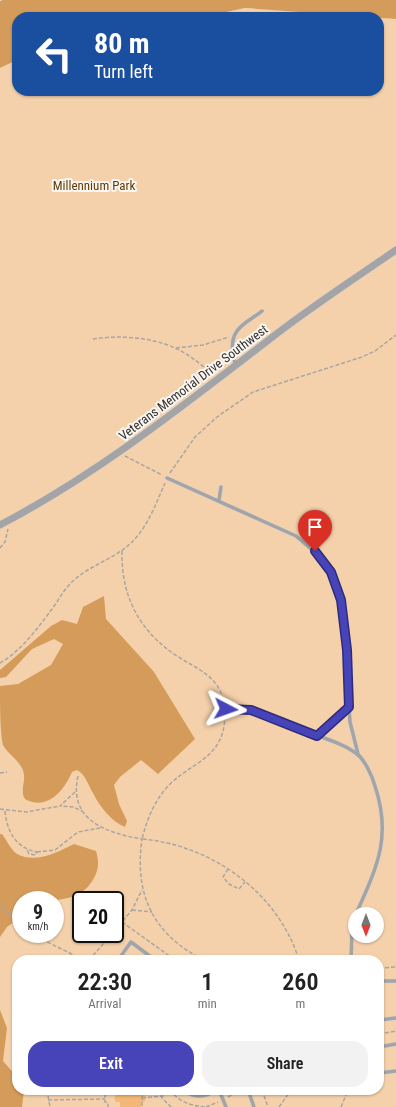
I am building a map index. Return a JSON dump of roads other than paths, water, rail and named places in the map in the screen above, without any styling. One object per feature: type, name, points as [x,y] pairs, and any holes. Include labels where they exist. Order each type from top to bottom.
[{"type":"street","name":"Veterans Memorial Drive Southwest","points":[[3,523],[69,486],[120,452],[305,313],[396,250]]},
{"type":"lane","points":[[236,366],[232,357],[235,335],[237,331],[262,311]]},
{"type":"lane","points":[[167,478],[219,500],[296,536],[315,551],[331,572],[341,600],[347,650],[349,707],[352,730],[358,755],[373,779],[380,800],[383,823],[382,846],[378,862],[359,907]]},
{"type":"lane","points":[[219,500],[221,487]]},
{"type":"lane","points":[[317,736],[349,707]]},
{"type":"lane","points":[[226,709],[251,710],[345,747],[358,755]]},
{"type":"lane","points":[[122,955],[131,942],[148,955]]},
{"type":"lane","points":[[351,955],[352,943]]},
{"type":"lane","points":[[384,981],[396,981]]},
{"type":"lane","points":[[384,1019],[396,1018]]},
{"type":"lane","points":[[384,1046],[396,1044]]},
{"type":"lane","points":[[384,1072],[396,1071]]},
{"type":"lane","points":[[194,1095],[206,1095]]},
{"type":"lane","points":[[220,1095],[226,1107]]},
{"type":"lane","points":[[250,1095],[254,1107]]},
{"type":"park label","name":"Millennium Park","points":[[94,185]]}]
